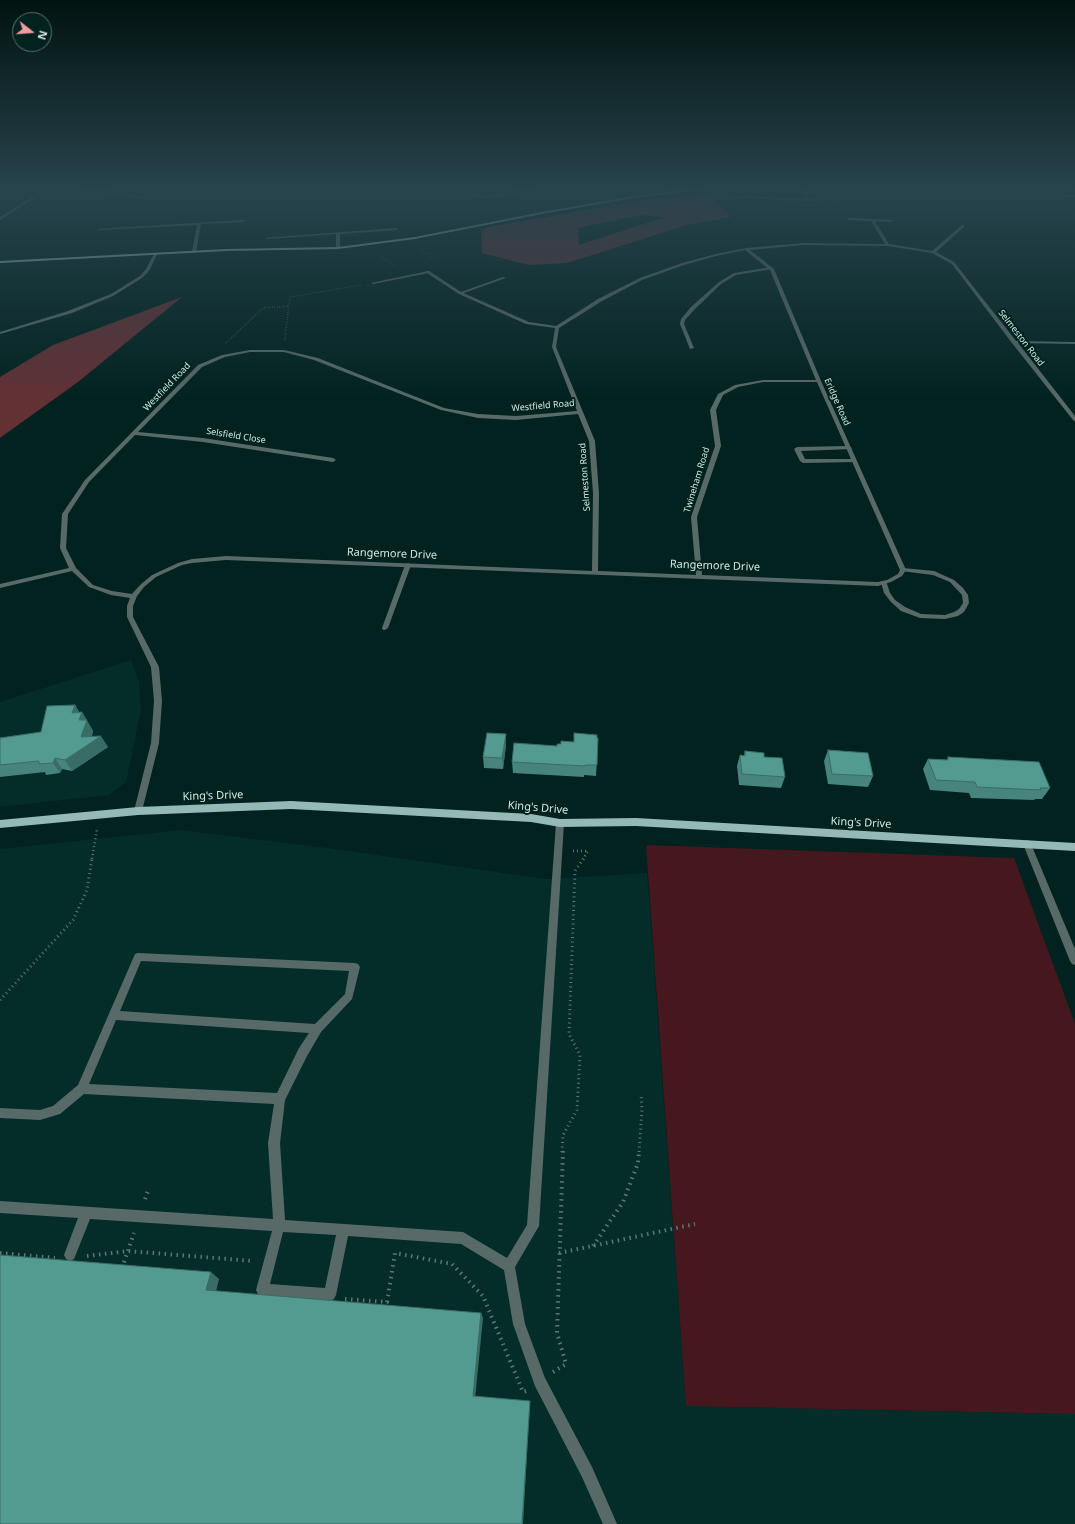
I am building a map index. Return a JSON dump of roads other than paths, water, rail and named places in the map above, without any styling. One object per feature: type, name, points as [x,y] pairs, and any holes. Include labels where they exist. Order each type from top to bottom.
[{"type":"main road","points":[[0,262],[19,261]]},
{"type":"main road","name":"King's Drive","points":[[0,824],[138,811],[291,805],[531,818],[560,823],[650,823],[1075,847]]},
{"type":"street","points":[[0,333],[76,310],[112,295],[142,277],[148,270],[152,261]]},
{"type":"street","name":"Selmeston Road","points":[[596,573],[596,493],[592,441],[554,347],[557,328],[600,300],[640,279],[694,261]]},
{"type":"street","name":"Eridge Road","points":[[762,261],[771,268],[848,448],[903,570]]},
{"type":"street","name":"Selmeston Road","points":[[950,261],[953,263],[1075,419]]},
{"type":"street","points":[[692,348],[682,324],[683,320],[694,308],[720,283],[735,274],[771,268]]},
{"type":"street","points":[[373,283],[428,272],[460,292],[528,323],[557,328]]},
{"type":"street","points":[[460,292],[504,278]]},
{"type":"street","points":[[1014,342],[1075,343]]},
{"type":"street","name":"Westfield Road","points":[[134,596],[111,593],[91,586],[73,568],[63,548],[66,514],[87,481],[200,366],[224,356],[244,352],[284,350],[316,359],[443,409],[478,416],[516,418],[581,412]]},
{"type":"street","name":"Twineham Road","points":[[700,577],[694,517],[718,446],[713,410],[721,394],[737,386],[763,381],[819,381]]},
{"type":"street","name":"Selsfield Close","points":[[135,433],[203,440],[333,460]]},
{"type":"street","points":[[848,448],[797,449],[803,460],[854,460]]},
{"type":"street","name":"Rangemore Drive","points":[[134,596],[142,586],[154,576],[167,569],[192,561],[226,558],[878,584],[900,575],[903,570]]},
{"type":"street","points":[[385,628],[408,566]]},
{"type":"street","points":[[0,586],[73,568]]},
{"type":"street","points":[[884,582],[887,593],[893,601],[903,609],[920,616],[945,618],[962,610],[966,603],[965,595],[952,581],[934,573],[903,570]]},
{"type":"street","points":[[134,596],[130,606],[130,616],[155,667],[158,701],[155,743],[138,811]]},
{"type":"street","points":[[560,823],[533,1226],[508,1266],[520,1324],[540,1381],[587,1472],[610,1524]]},
{"type":"street","points":[[1027,844],[1075,961]]},
{"type":"street","points":[[0,1113],[40,1115],[56,1110],[82,1089],[138,957],[355,967],[349,996],[317,1029],[280,1099],[274,1143],[279,1226],[262,1290],[330,1295],[343,1230]]},
{"type":"street","points":[[114,1015],[317,1029]]},
{"type":"street","points":[[82,1089],[280,1099]]},
{"type":"street","points":[[0,1207],[464,1238],[508,1266]]},
{"type":"street","points":[[70,1254],[86,1213]]}]
